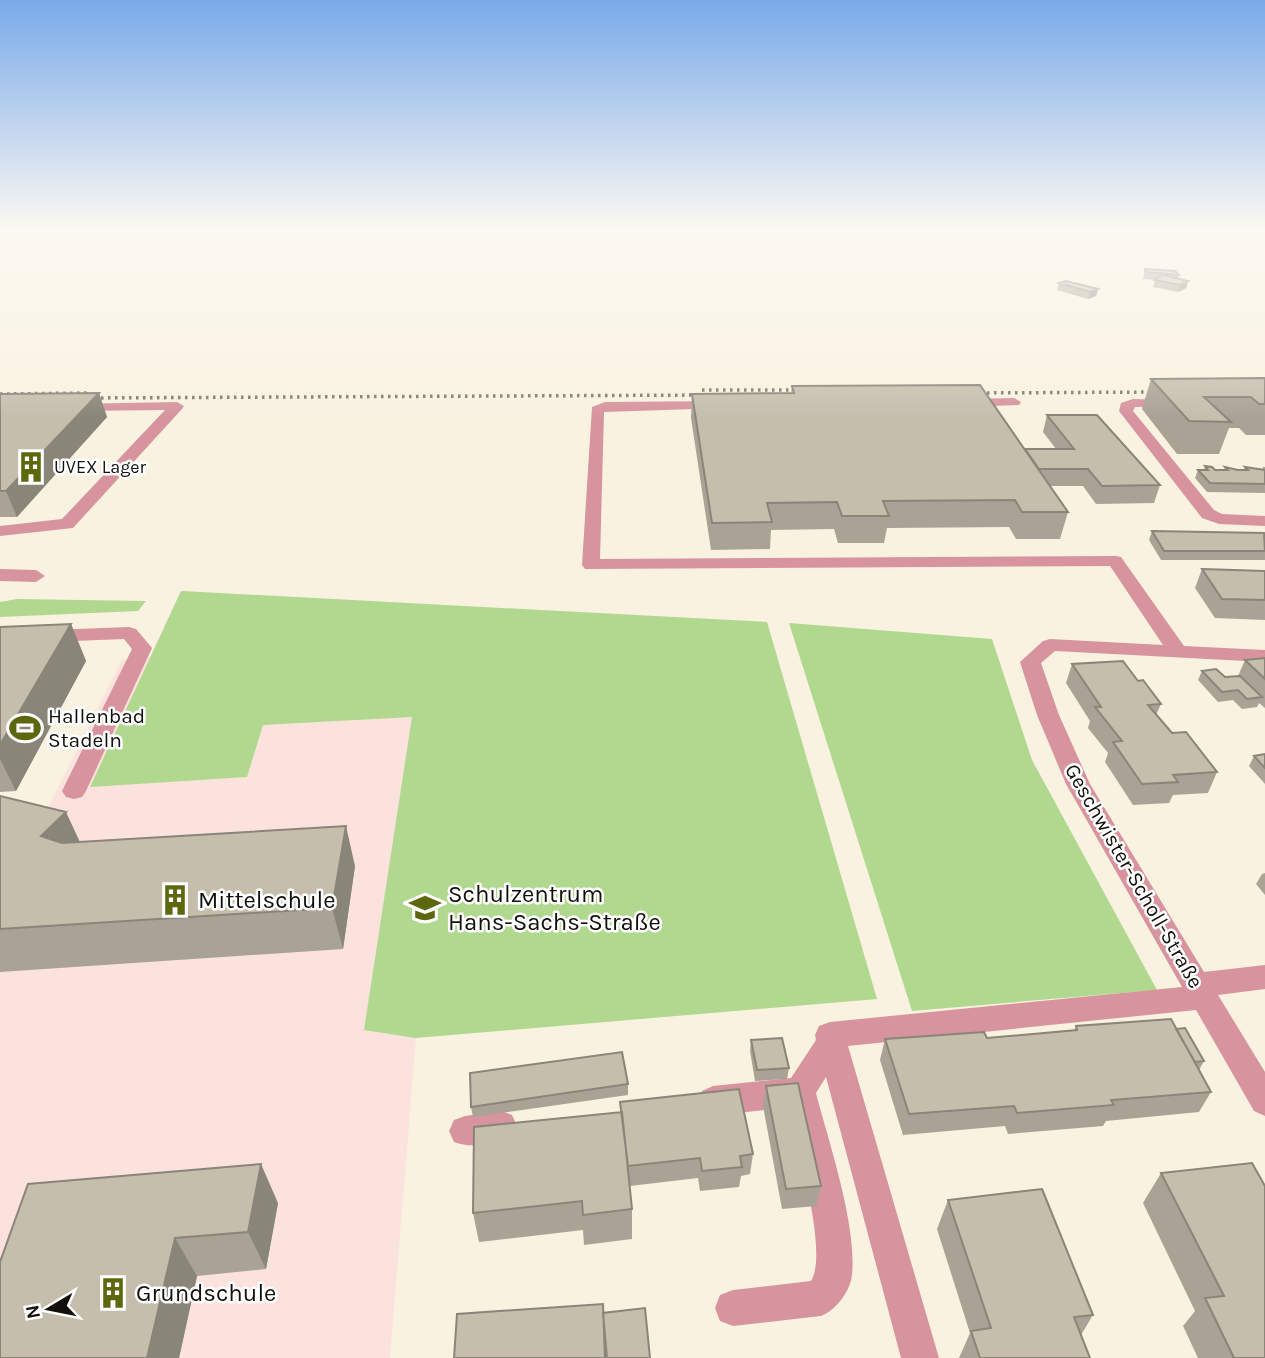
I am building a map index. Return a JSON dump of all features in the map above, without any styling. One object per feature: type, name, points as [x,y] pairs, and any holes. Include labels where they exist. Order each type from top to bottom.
[{"type":"street","points":[[946,403],[1014,402]]},
{"type":"street","points":[[1186,403],[1133,403],[1126,407],[1126,411],[1208,514],[1219,519],[1265,522]]},
{"type":"street","points":[[741,405],[605,406],[597,410],[591,565],[1115,561],[1177,650],[1265,656]]},
{"type":"street","points":[[0,531],[67,524],[177,407],[54,407]]},
{"type":"street","points":[[0,576],[36,576]]},
{"type":"street","points":[[0,638],[129,633],[142,648],[74,791]]},
{"type":"street","name":"Geschwister-Scholl-Straße","points":[[1177,650],[1050,645],[1030,662],[1048,715],[1078,785],[1265,1101]]},
{"type":"street","points":[[1200,991],[1265,977]]},
{"type":"street","name":"Geschwister-Scholl-Straße","points":[[831,1043],[830,1035],[1200,991]]},
{"type":"street","points":[[733,1308],[821,1298],[834,1277],[834,1235],[800,1091],[831,1043]]},
{"type":"street","points":[[831,1043],[920,1358]]},
{"type":"street","points":[[679,1105],[800,1091]]},
{"type":"street","points":[[465,1131],[532,1123]]},
{"type":"shaded area","name":"Schulzentrum Hans-Sachs-Straße","points":[[181,591],[767,622],[877,999],[416,1038],[390,1358],[0,1358],[0,816],[49,806],[122,660],[151,656]]},
{"type":"green space","points":[[181,591],[767,622],[877,999],[415,1038],[364,1030],[412,717],[263,725],[247,777],[90,787]]},
{"type":"green space","points":[[17,599],[146,601],[138,611],[0,617],[0,602]]},
{"type":"green space","points":[[789,623],[992,639],[1032,760],[1157,990],[912,1011]]},
{"type":"building","points":[[1265,378],[1265,404],[1259,404],[1251,397],[1204,397],[1231,422],[1189,421],[1151,379]]},
{"type":"building","points":[[980,385],[1068,512],[1022,512],[1015,500],[883,501],[889,516],[842,516],[837,502],[767,503],[772,522],[712,523],[692,394],[794,393],[792,386]]},
{"type":"building","points":[[99,393],[6,491],[0,491],[0,394]]},
{"type":"building","points":[[1047,415],[1097,415],[1160,485],[1102,486],[1088,469],[1039,469],[1025,449],[1074,449]]},
{"type":"building","points":[[1205,466],[1215,470],[1228,470],[1225,467],[1248,470],[1245,467],[1265,470],[1265,484],[1210,483],[1198,470],[1208,470]]},
{"type":"building","points":[[1152,531],[1264,533],[1265,551],[1164,551]]},
{"type":"building","points":[[1202,569],[1265,571],[1265,600],[1222,599]]},
{"type":"building","points":[[71,624],[0,745],[0,627]]},
{"type":"building","points":[[1265,658],[1265,679],[1245,660]]},
{"type":"building","points":[[1123,661],[1138,681],[1143,680],[1161,704],[1148,705],[1172,733],[1186,732],[1217,772],[1173,775],[1178,782],[1142,784],[1113,742],[1122,741],[1095,707],[1101,707],[1072,664]]},
{"type":"building","points":[[1216,669],[1225,677],[1240,676],[1262,697],[1247,699],[1238,690],[1222,692],[1202,671]]},
{"type":"building","points":[[1265,754],[1265,768],[1254,756]]},
{"type":"building","points":[[0,796],[66,812],[41,836],[62,843],[346,826],[332,908],[0,929]]},
{"type":"building","points":[[1171,1019],[1211,1092],[1111,1100],[1114,1105],[1017,1113],[1014,1106],[909,1114],[885,1039],[984,1032],[987,1038],[1077,1030],[1076,1026]]},
{"type":"building","points":[[1185,1028],[1204,1061],[1195,1062],[1176,1029]]},
{"type":"building","points":[[782,1038],[789,1068],[757,1070],[751,1040]]},
{"type":"building","points":[[622,1052],[628,1084],[471,1107],[470,1073]]},
{"type":"building","points":[[798,1083],[821,1186],[786,1189],[766,1086]]},
{"type":"building","points":[[739,1089],[753,1154],[740,1156],[742,1167],[702,1171],[700,1158],[628,1166],[620,1102]]},
{"type":"building","points":[[622,1112],[632,1209],[583,1215],[582,1201],[473,1213],[474,1127]]},
{"type":"building","points":[[1252,1163],[1265,1186],[1265,1358],[1234,1358],[1205,1298],[1224,1296],[1161,1173]]},
{"type":"building","name":"Grundschule","points":[[261,1164],[248,1232],[175,1238],[147,1358],[0,1358],[0,1262],[28,1184]]},
{"type":"building","points":[[1042,1189],[1093,1315],[1074,1317],[1090,1358],[980,1358],[971,1331],[991,1328],[948,1200]]},
{"type":"building","points":[[603,1304],[605,1358],[454,1358],[457,1314]]},
{"type":"building","points":[[645,1308],[650,1358],[607,1358],[603,1313]]},
{"type":"railway","points":[[702,390],[810,390]]},
{"type":"railway","points":[[966,393],[1165,392]]},
{"type":"railway","points":[[0,394],[89,393]]},
{"type":"railway","points":[[80,398],[710,395]]},
{"type":"place","name":"UVEX Lager","points":[[31,467]]},
{"type":"place","name":"Hallenbad Stadeln","points":[[25,728]]},
{"type":"place","name":"Mittelschule","points":[[175,900]]},
{"type":"place","name":"Schulzentrum Hans-Sachs-Straße","points":[[425,908]]},
{"type":"place","name":"Grundschule","points":[[113,1293]]}]
